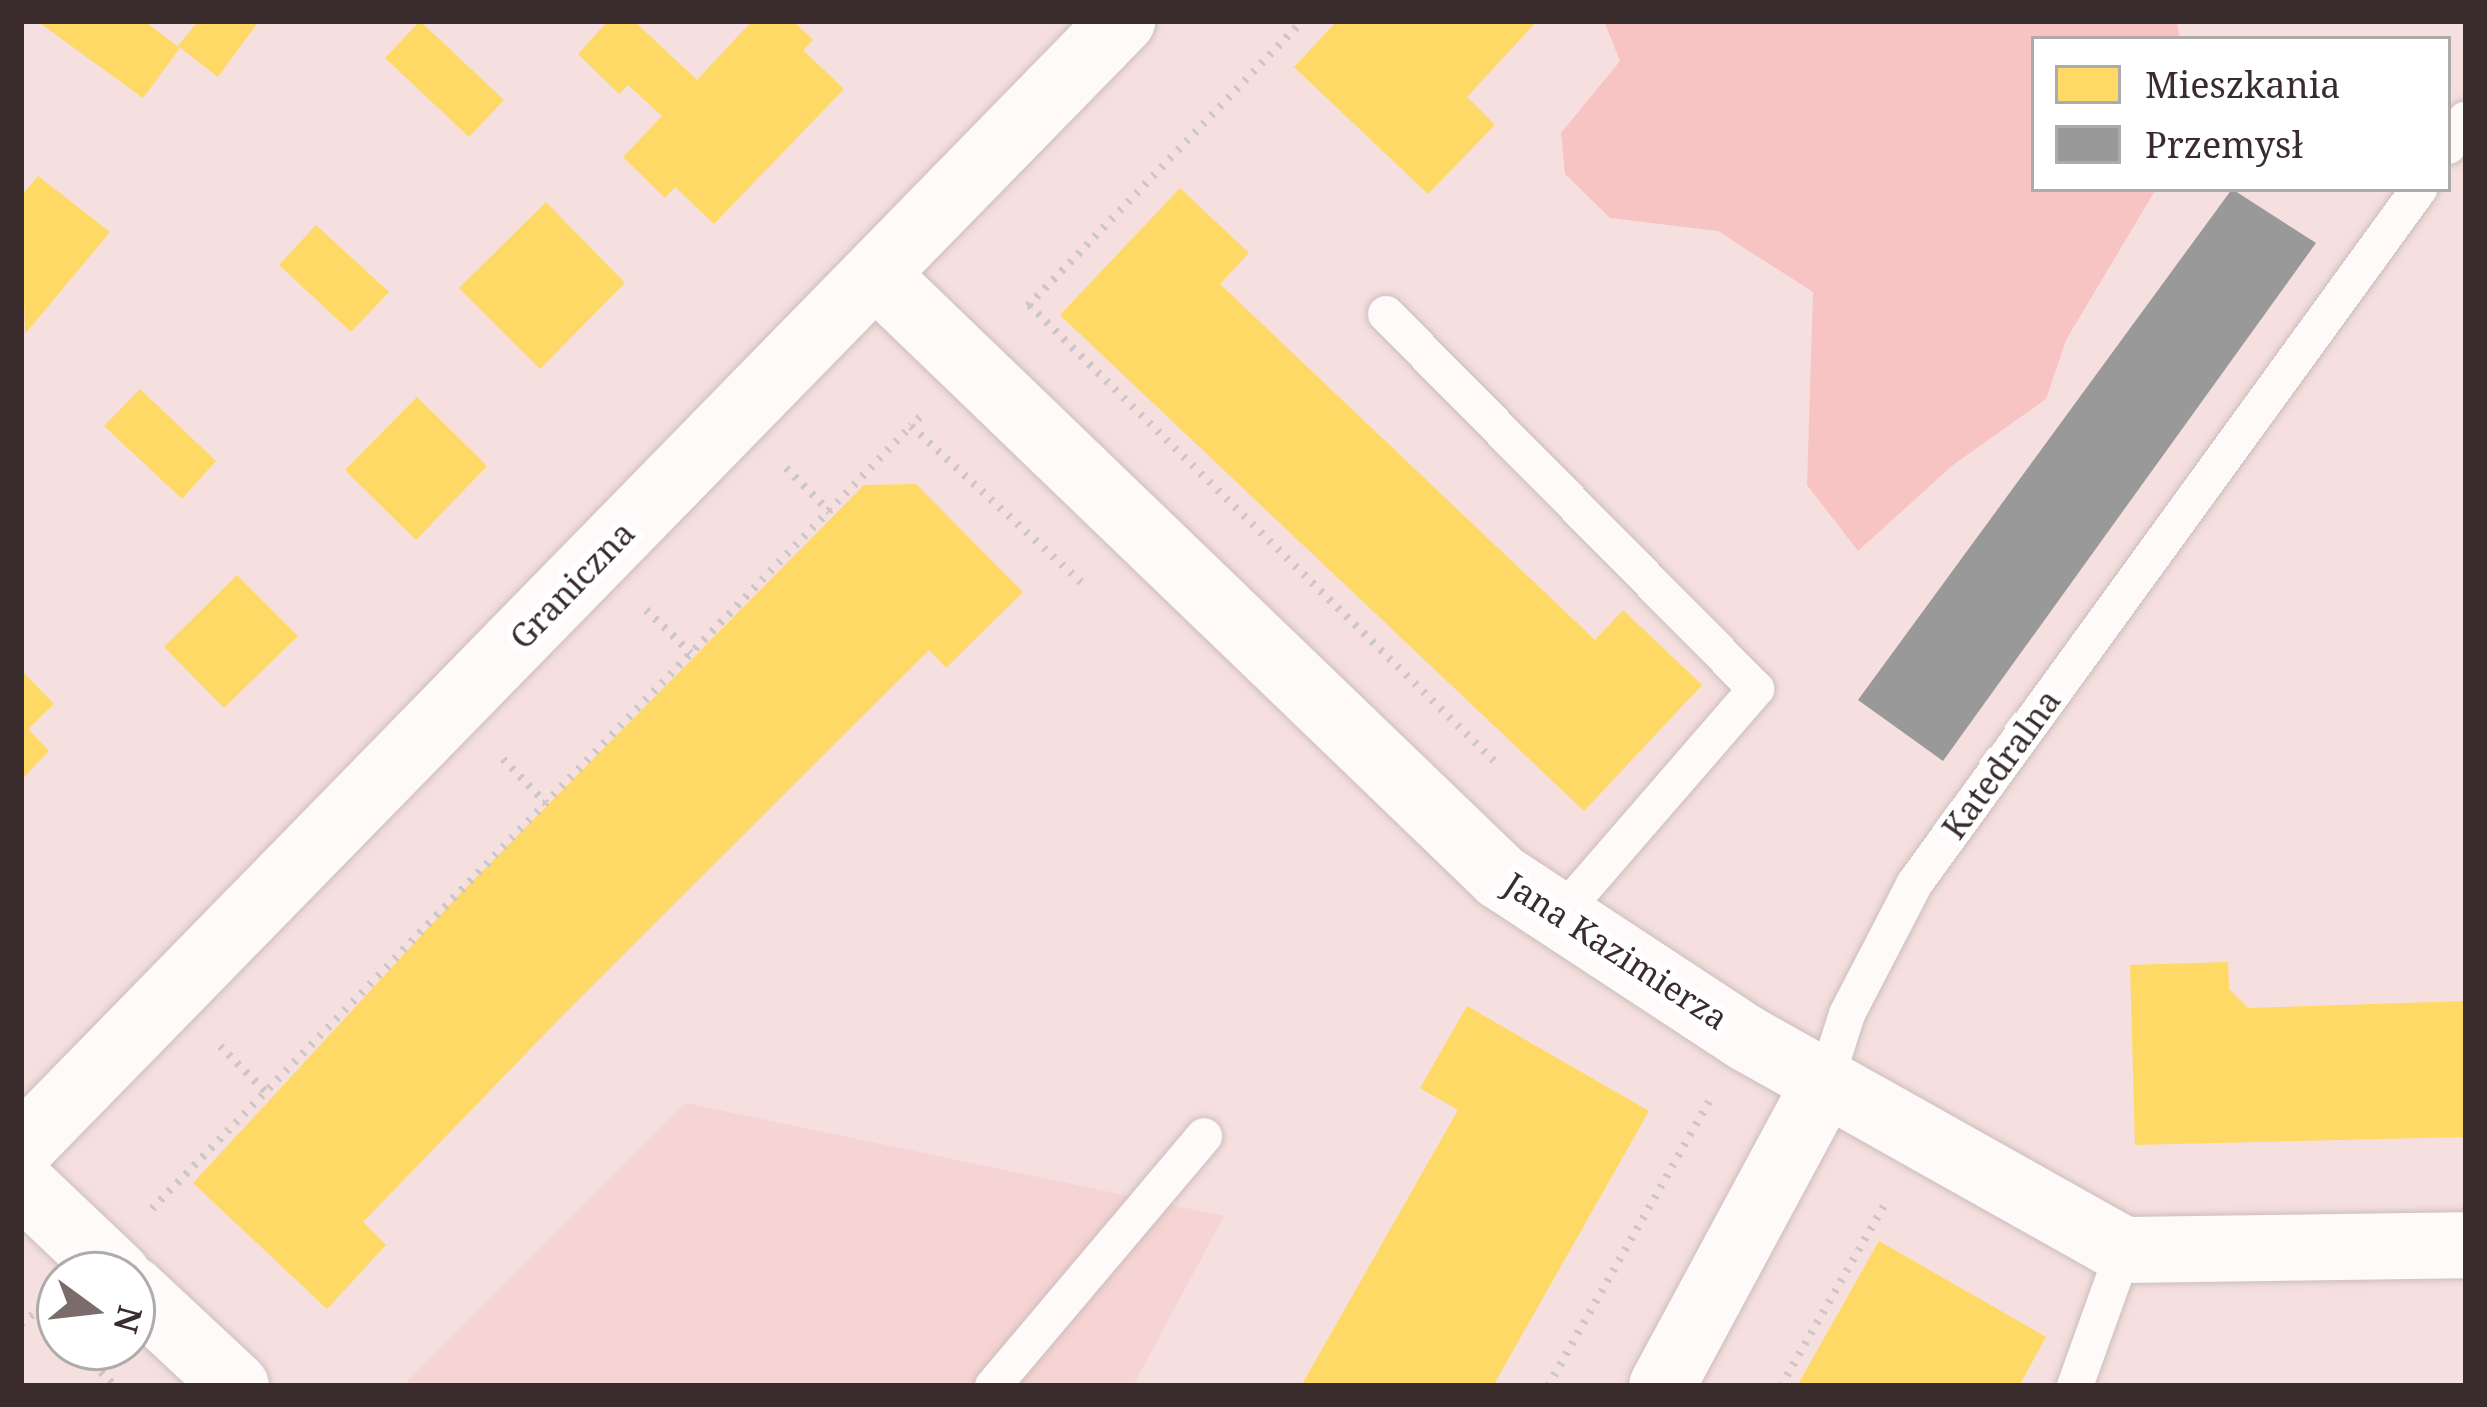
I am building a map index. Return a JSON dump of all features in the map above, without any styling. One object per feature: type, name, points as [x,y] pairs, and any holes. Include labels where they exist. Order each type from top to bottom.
[{"type":"street","name":"Graniczna","points":[[21,1148],[1122,21]]},
{"type":"street","name":"Jana Kazimierza","points":[[876,275],[1501,877],[1825,1083],[2124,1250]]},
{"type":"street","name":"Katedralna","points":[[1662,1386],[1825,1083]]},
{"type":"street","points":[[21,1183],[93,1251]]},
{"type":"street","points":[[2124,1250],[2466,1245]]},
{"type":"street","points":[[156,1311],[236,1386]]},
{"type":"lane","name":"Katedralna","points":[[1825,1083],[1847,1014],[1916,883],[2417,192]]},
{"type":"lane","points":[[1386,314],[1756,689],[1561,914]]},
{"type":"lane","points":[[993,1386],[1204,1136]]},
{"type":"lane","points":[[2074,1386],[2124,1250]]},
{"type":"path","points":[[1016,318],[1301,21]]},
{"type":"path","points":[[1029,305],[1511,777]]},
{"type":"path","points":[[146,1216],[928,409]]},
{"type":"path","points":[[911,426],[1100,600]]},
{"type":"path","points":[[774,456],[830,512]]},
{"type":"path","points":[[634,599],[691,653]]},
{"type":"path","points":[[491,747],[546,803]]},
{"type":"path","points":[[208,1034],[266,1092]]},
{"type":"path","points":[[1548,1386],[1715,1091]]},
{"type":"path","points":[[1781,1386],[1896,1185]]},
{"type":"shaded area","points":[[1604,21],[2177,22],[2179,36],[2031,36],[2031,192],[2154,192],[2066,340],[2046,399],[1953,465],[1858,551],[1807,485],[1813,292],[1718,231],[1610,218],[1565,174],[1561,133],[1620,61]]},
{"type":"shaded area","points":[[686,1103],[1224,1216],[1133,1386],[403,1386]]},
{"type":"building: Mieszkania","points":[[37,21],[144,21],[180,48],[143,98]]},
{"type":"building: Mieszkania","points":[[198,21],[259,21],[218,77],[178,46]]},
{"type":"building: Mieszkania","points":[[420,21],[504,100],[469,137],[385,58]]},
{"type":"building: Mieszkania","points":[[608,21],[634,21],[697,80],[752,21],[793,21],[813,40],[803,50],[844,89],[714,224],[675,187],[665,198],[623,157],[662,116],[628,85],[619,94],[578,54]]},
{"type":"building: Mieszkania","points":[[1337,21],[1537,21],[1467,97],[1495,125],[1428,194],[1294,67]]},
{"type":"building: Mieszkania","points":[[38,176],[110,232],[25,334],[21,196]]},
{"type":"building: Mieszkania","points":[[1180,188],[1249,253],[1220,284],[1595,640],[1623,610],[1702,685],[1584,811],[1060,315]]},
{"type":"building: Mieszkania","points":[[546,202],[625,283],[540,369],[459,288]]},
{"type":"building: Mieszkania","points":[[316,225],[389,292],[351,332],[279,265]]},
{"type":"building: Mieszkania","points":[[140,389],[216,461],[182,499],[104,426]]},
{"type":"building: Mieszkania","points":[[417,397],[487,466],[416,540],[345,470]]},
{"type":"building: Mieszkania","points":[[916,484],[1023,592],[946,668],[929,650],[568,1010],[363,1222],[386,1245],[327,1309],[193,1183],[455,899],[864,485]]},
{"type":"building: Mieszkania","points":[[237,575],[298,636],[224,708],[164,647]]},
{"type":"building: Mieszkania","points":[[21,670],[54,704],[28,729],[49,751],[21,780]]},
{"type":"building: Mieszkania","points":[[2228,962],[2229,989],[2248,1008],[2466,1001],[2466,1137],[2135,1145],[2130,965]]},
{"type":"building: Mieszkania","points":[[1467,1006],[1649,1111],[1493,1386],[1301,1386],[1458,1110],[1420,1088]]},
{"type":"building: Mieszkania","points":[[1879,1241],[2046,1337],[2019,1386],[1797,1386]]},
{"type":"building: Przemysł","points":[[2230,192],[2316,243],[1943,761],[1858,700]]}]
